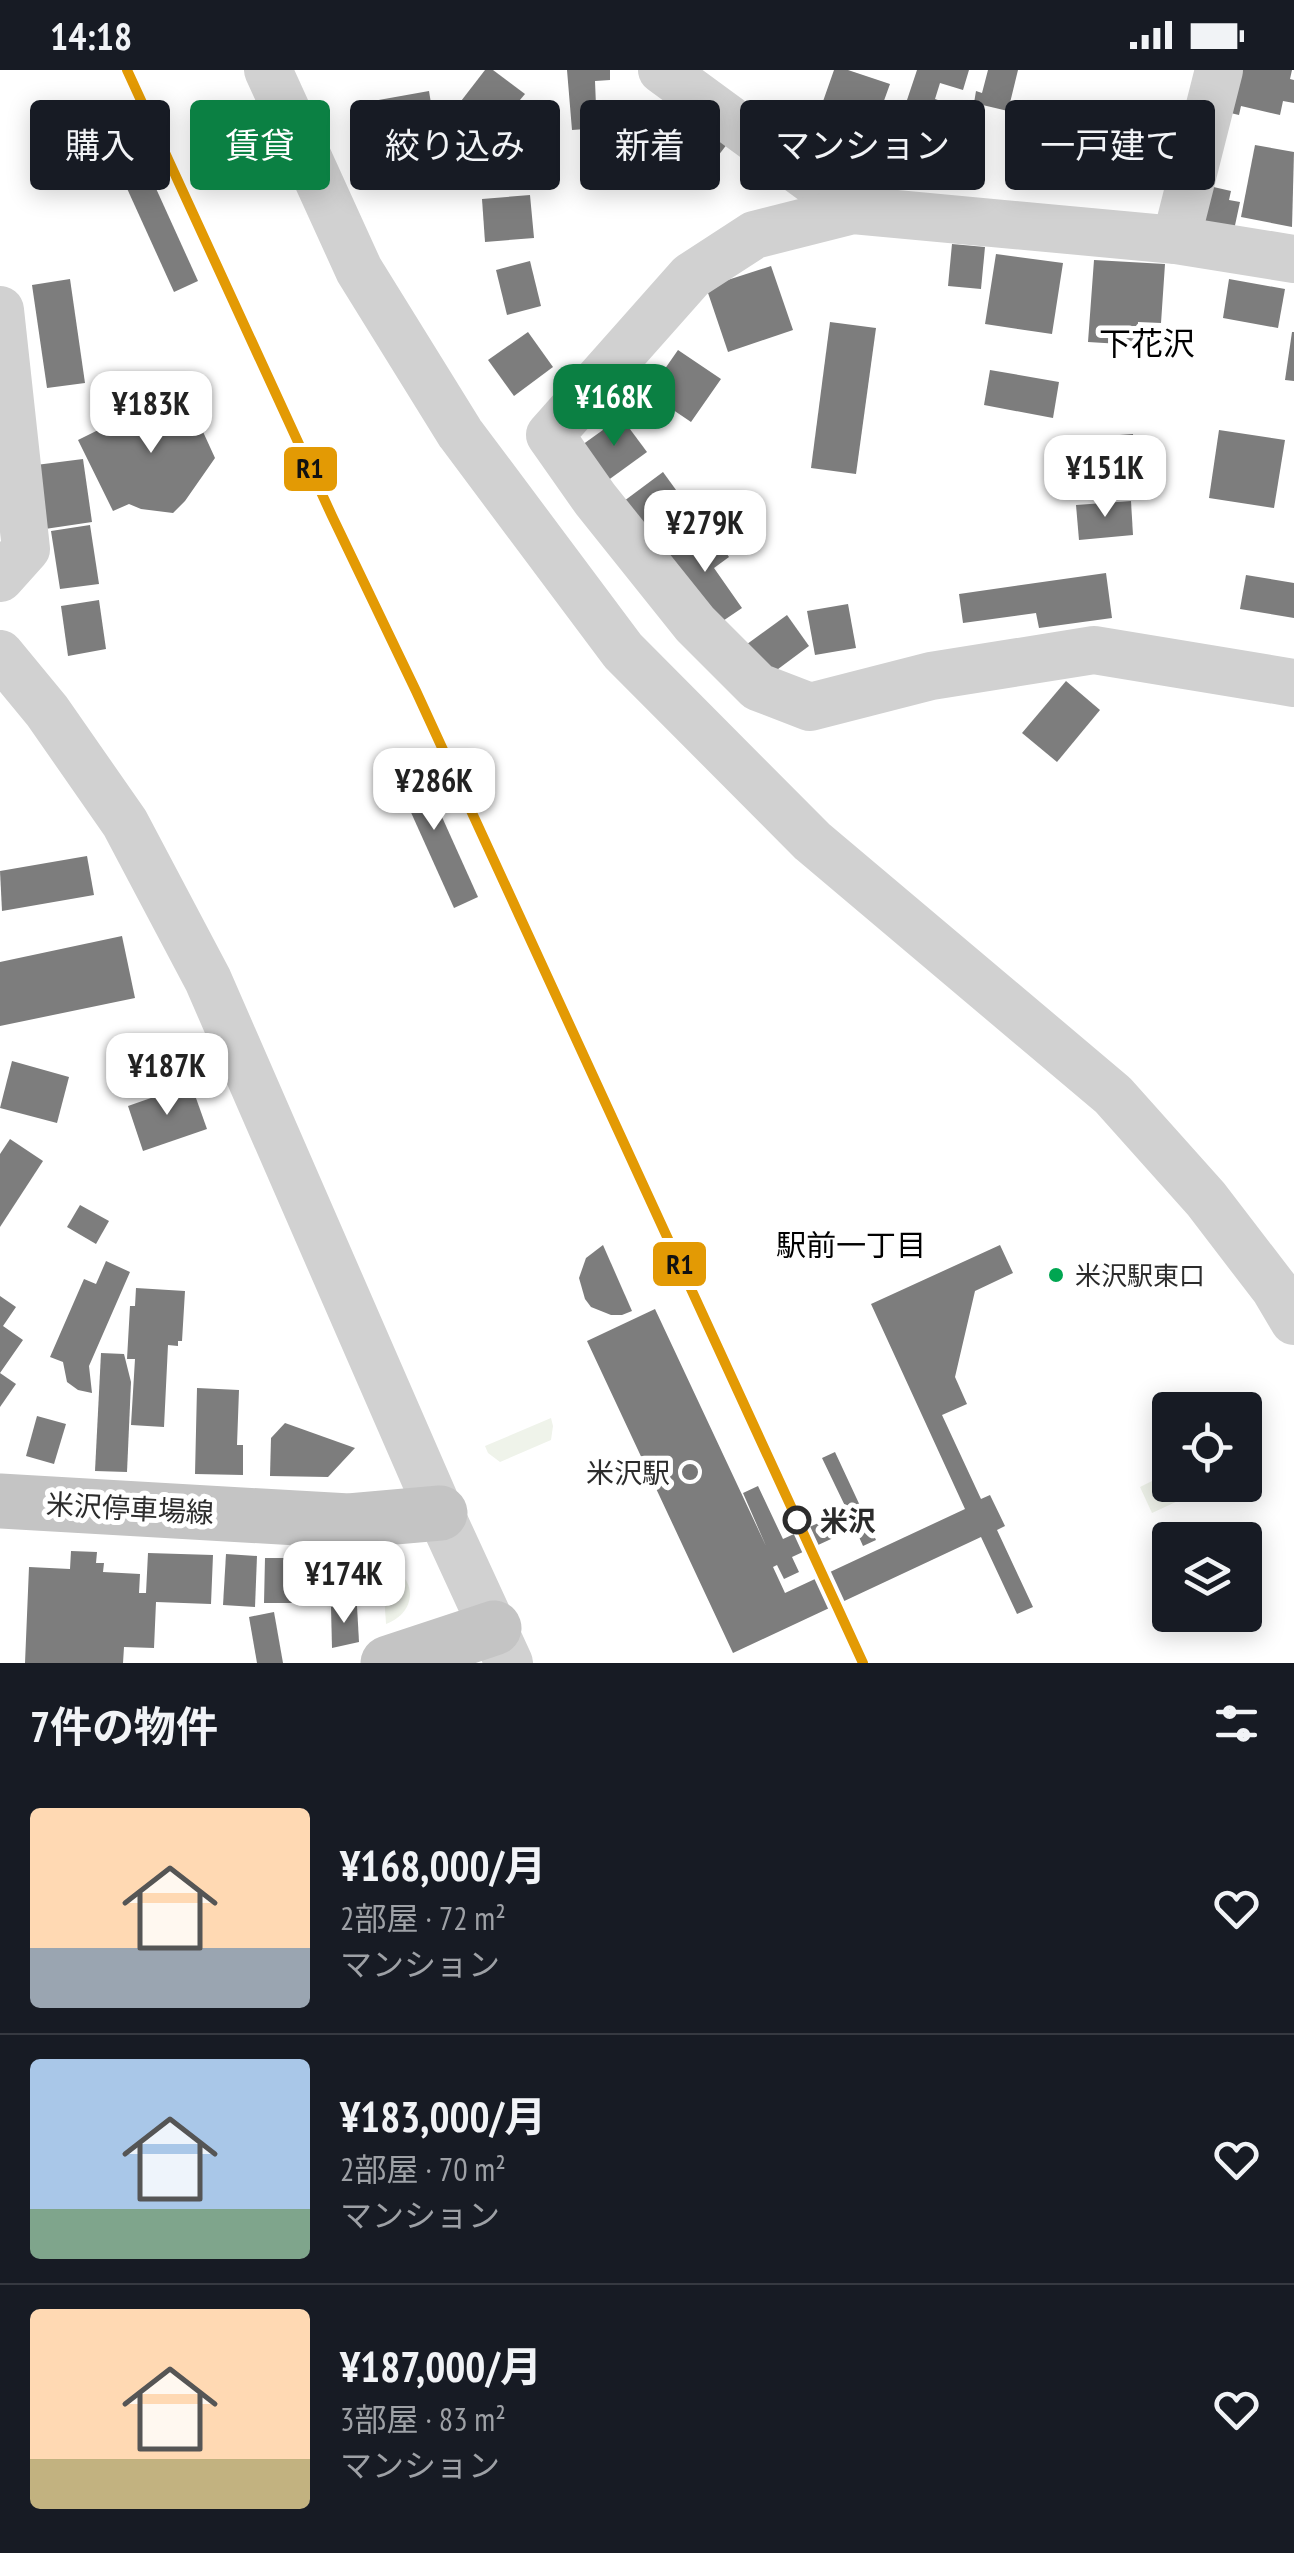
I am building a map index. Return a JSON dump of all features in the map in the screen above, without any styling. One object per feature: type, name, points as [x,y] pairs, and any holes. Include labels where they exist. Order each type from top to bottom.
[{"type":"main road","name":"米沢停車場線","points":[[0,1501],[349,1520],[440,1513]]},
{"type":"main road","points":[[388,1663],[502,1645]]},
{"type":"street","points":[[268,70],[358,270],[460,434],[623,651],[812,841],[1113,1095],[1206,1199],[1275,1289],[1294,1321]]},
{"type":"street","points":[[662,70],[854,210]]},
{"type":"street","points":[[1176,240],[1219,70]]},
{"type":"street","points":[[1294,259],[1176,240],[854,210],[754,235],[691,276],[550,436],[694,624],[758,687],[810,707],[932,676],[1094,650],[1294,682]]},
{"type":"street","points":[[0,310],[26,550],[0,578]]},
{"type":"street","points":[[0,654],[47,711],[125,823],[208,980],[440,1513],[502,1645]]},
{"type":"shaded area","points":[[551,1418],[551,1440],[500,1462],[488,1453],[485,1446]]},
{"type":"shaded area","points":[[1152,1481],[1152,1502],[1176,1502],[1152,1513],[1140,1487]]},
{"type":"shaded area","points":[[382,1564],[402,1575],[410,1592],[405,1610],[386,1624]]},
{"type":"building","points":[[485,70],[493,70],[525,94],[520,100],[462,100]]},
{"type":"building","points":[[567,70],[610,70],[610,80],[595,81],[596,100],[580,100],[580,129],[572,130]]},
{"type":"building","points":[[834,70],[848,70],[890,84],[884,100],[823,100]]},
{"type":"building","points":[[917,70],[969,70],[963,90],[940,83],[938,100],[907,100]]},
{"type":"building","points":[[988,70],[1018,70],[1011,100],[1005,100],[1005,110],[985,106],[985,100],[974,100],[976,91],[982,93]]},
{"type":"building","points":[[1227,70],[1292,70],[1294,103],[1283,101],[1280,115],[1241,106],[1239,115],[1218,110]]},
{"type":"building","points":[[429,91],[430,100],[379,100]]},
{"type":"building","points":[[720,131],[731,139],[720,153]]},
{"type":"building","points":[[1255,145],[1294,152],[1292,227],[1241,217]]},
{"type":"building","points":[[1215,187],[1231,191],[1229,200],[1240,202],[1234,230],[1188,220],[1194,190]]},
{"type":"building","points":[[128,190],[157,190],[198,281],[174,292]]},
{"type":"building","points":[[862,190],[886,190],[884,197]]},
{"type":"building","points":[[530,195],[534,238],[485,242],[482,199]]},
{"type":"building","points":[[952,244],[985,247],[981,289],[948,286]]},
{"type":"building","points":[[996,254],[1063,263],[1052,334],[985,324]]},
{"type":"building","points":[[1094,260],[1165,264],[1161,323],[1138,322],[1137,345],[1088,342]]},
{"type":"building","points":[[530,261],[541,306],[507,315],[496,270]]},
{"type":"building","points":[[771,266],[793,330],[728,352],[706,287]]},
{"type":"building","points":[[70,279],[85,383],[47,388],[32,285]]},
{"type":"building","points":[[1229,279],[1285,289],[1278,328],[1223,318]]},
{"type":"building","points":[[830,322],[876,328],[856,474],[811,468]]},
{"type":"building","points":[[528,332],[553,367],[514,396],[488,360]]},
{"type":"building","points":[[1294,332],[1294,381],[1285,380]]},
{"type":"building","points":[[678,350],[721,379],[691,422],[657,399],[671,379],[662,373]]},
{"type":"building","points":[[990,370],[1059,382],[1053,418],[984,405]]},
{"type":"building","points":[[183,388],[215,458],[173,513],[129,504],[113,511],[78,440]]},
{"type":"building","points":[[621,417],[647,452],[607,481],[582,445]]},
{"type":"building","points":[[1219,430],[1285,440],[1274,508],[1209,498]]},
{"type":"building","points":[[1133,434],[1135,469],[1081,473],[1079,438]]},
{"type":"building","points":[[83,459],[92,522],[45,529],[36,465]]},
{"type":"building","points":[[663,472],[692,512],[648,543],[620,504]]},
{"type":"building","points":[[1131,501],[1133,535],[1079,540],[1076,505]]},
{"type":"building","points":[[90,525],[99,584],[60,589],[51,531]]},
{"type":"building","points":[[708,526],[729,557],[714,568],[742,608],[714,627],[665,555]]},
{"type":"building","points":[[1106,573],[1112,618],[1039,628],[1036,613],[963,623],[959,594]]},
{"type":"building","points":[[1246,575],[1294,583],[1294,618],[1240,609]]},
{"type":"building","points":[[99,600],[106,649],[68,656],[61,606]]},
{"type":"building","points":[[848,604],[856,648],[815,655],[807,611]]},
{"type":"building","points":[[787,615],[809,646],[766,678],[743,647]]},
{"type":"building","points":[[1066,681],[1100,710],[1057,762],[1022,733]]},
{"type":"building","points":[[415,757],[478,897],[454,908],[391,768]]},
{"type":"building","points":[[87,856],[94,895],[2,911],[0,871]]},
{"type":"building","points":[[122,936],[135,998],[0,1026],[0,962]]},
{"type":"building","points":[[12,1061],[69,1077],[57,1123],[0,1108]]},
{"type":"building","points":[[191,1084],[207,1129],[143,1151],[128,1106]]},
{"type":"building","points":[[10,1139],[43,1161],[0,1227],[0,1154]]},
{"type":"building","points":[[80,1205],[109,1221],[96,1244],[67,1227]]},
{"type":"building","points":[[603,1245],[632,1311],[622,1315],[591,1307],[579,1278],[586,1258]]},
{"type":"building","name":"米沢駅","points":[[1000,1245],[1013,1273],[975,1291],[955,1377],[967,1404],[942,1415],[981,1499],[990,1495],[1005,1526],[997,1530],[1033,1607],[1017,1614],[981,1537],[733,1653],[587,1341],[655,1309],[766,1546],[743,1493],[758,1486],[783,1539],[847,1510],[822,1458],[835,1452],[876,1540],[863,1546],[855,1528],[792,1557],[799,1572],[784,1579],[777,1565],[773,1567],[785,1593],[965,1509],[871,1304]]},
{"type":"building","points":[[106,1261],[130,1272],[89,1366],[92,1393],[67,1382],[63,1362],[50,1357],[84,1279],[96,1284]]},
{"type":"building","points":[[136,1288],[185,1291],[182,1341],[178,1341],[178,1346],[168,1345],[164,1427],[131,1425],[135,1359],[127,1359],[130,1306],[135,1306]]},
{"type":"building","points":[[0,1296],[16,1307],[3,1326],[23,1340],[0,1373]]},
{"type":"building","points":[[101,1353],[124,1354],[131,1382],[127,1472],[95,1471]]},
{"type":"building","points":[[0,1373],[16,1384],[0,1407]]},
{"type":"building","points":[[197,1388],[239,1390],[237,1445],[243,1445],[243,1475],[195,1474]]},
{"type":"building","points":[[37,1416],[66,1424],[54,1464],[26,1456]]},
{"type":"building","points":[[285,1423],[355,1448],[328,1477],[270,1476],[271,1438]]},
{"type":"building","points":[[71,1551],[97,1552],[96,1563],[104,1563],[103,1572],[140,1574],[139,1593],[146,1593],[148,1553],[213,1555],[211,1604],[156,1602],[154,1648],[124,1647],[123,1663],[25,1663],[29,1567],[70,1569]]},
{"type":"building","points":[[226,1554],[257,1556],[255,1607],[223,1605]]},
{"type":"building","points":[[322,1556],[356,1556],[356,1599],[322,1599]]},
{"type":"building","points":[[265,1558],[314,1558],[314,1594],[306,1595],[306,1603],[264,1603]]},
{"type":"building","points":[[357,1606],[359,1642],[332,1648],[331,1607]]},
{"type":"building","points":[[274,1612],[283,1663],[257,1663],[249,1617]]},
{"type":"transit line","name":"R1","points":[[127,70],[863,1663]]},
{"type":"place","name":"米沢駅東口","points":[[1056,1275]]},
{"type":"place","name":"米沢駅","points":[[690,1472]]},
{"type":"place","name":"米沢","points":[[797,1520]]},
{"type":"district","name":"下花沢","points":[[1147,343]]},
{"type":"district","name":"駅前一丁目","points":[[851,1244]]}]
